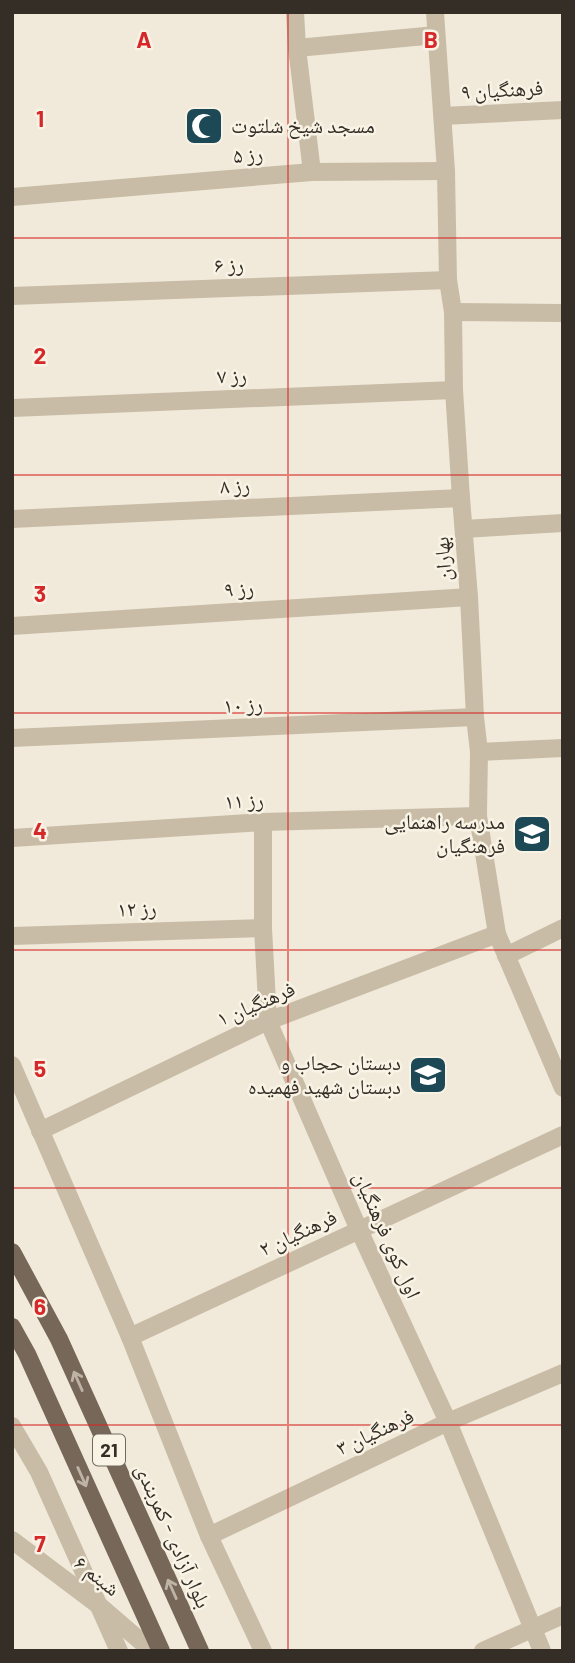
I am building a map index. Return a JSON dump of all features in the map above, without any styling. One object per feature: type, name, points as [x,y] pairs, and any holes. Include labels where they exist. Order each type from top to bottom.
[{"type":"main road","name":"بلوار آزادی - کمربندی","points":[[12,1252],[59,1339],[200,1651]]},
{"type":"main road","name":"21","points":[[12,1327],[27,1354],[161,1651]]},
{"type":"street","points":[[295,12],[312,172]]},
{"type":"street","name":"بهاران","points":[[435,12],[446,172],[454,390],[479,752],[478,816],[497,934],[563,1088]]},
{"type":"street","points":[[297,48],[436,35]]},
{"type":"street","name":"فرهنگیان ۹","points":[[443,116],[563,110]]},
{"type":"street","name":"رز ۵","points":[[12,197],[312,172],[446,172]]},
{"type":"street","name":"رز ۶","points":[[12,296],[448,280]]},
{"type":"street","points":[[453,312],[563,313]]},
{"type":"street","name":"رز ۷","points":[[12,408],[454,390]]},
{"type":"street","name":"رز ۸","points":[[12,519],[461,498]]},
{"type":"street","points":[[464,529],[563,523]]},
{"type":"street","name":"رز ۹","points":[[12,626],[469,597]]},
{"type":"street","name":"رز ۱۰","points":[[12,738],[475,717]]},
{"type":"street","points":[[479,752],[563,748]]},
{"type":"street","name":"رز ۱۱","points":[[12,838],[263,822],[478,816]]},
{"type":"street","name":"اول کوی فرهنگیان","points":[[263,822],[263,928],[268,1021],[359,1230],[448,1422],[542,1651]]},
{"type":"street","name":"رز ۱۲","points":[[12,936],[263,928]]},
{"type":"street","points":[[506,956],[563,928]]},
{"type":"street","name":"فرهنگیان ۱","points":[[40,1131],[268,1021],[497,934]]},
{"type":"street","points":[[12,1065],[130,1337],[209,1536],[263,1651]]},
{"type":"street","name":"فرهنگیان ۲","points":[[130,1337],[563,1135]]},
{"type":"street","name":"فرهنگیان ۳","points":[[209,1536],[448,1422],[563,1373]]},
{"type":"street","points":[[12,1426],[38,1472],[119,1651]]},
{"type":"street","name":"شبنم ۶","points":[[12,1540],[100,1607],[152,1651]]},
{"type":"street","points":[[483,1651],[563,1615]]},
{"type":"place","name":"مسجد شیخ شلتوت","points":[[204,126]]},
{"type":"place","name":"مدرسه راهنمایی فرهنگیان","points":[[532,834]]},
{"type":"place","name":"دبستان حجاب و دبستان شهید فهمیده","points":[[428,1075]]}]
